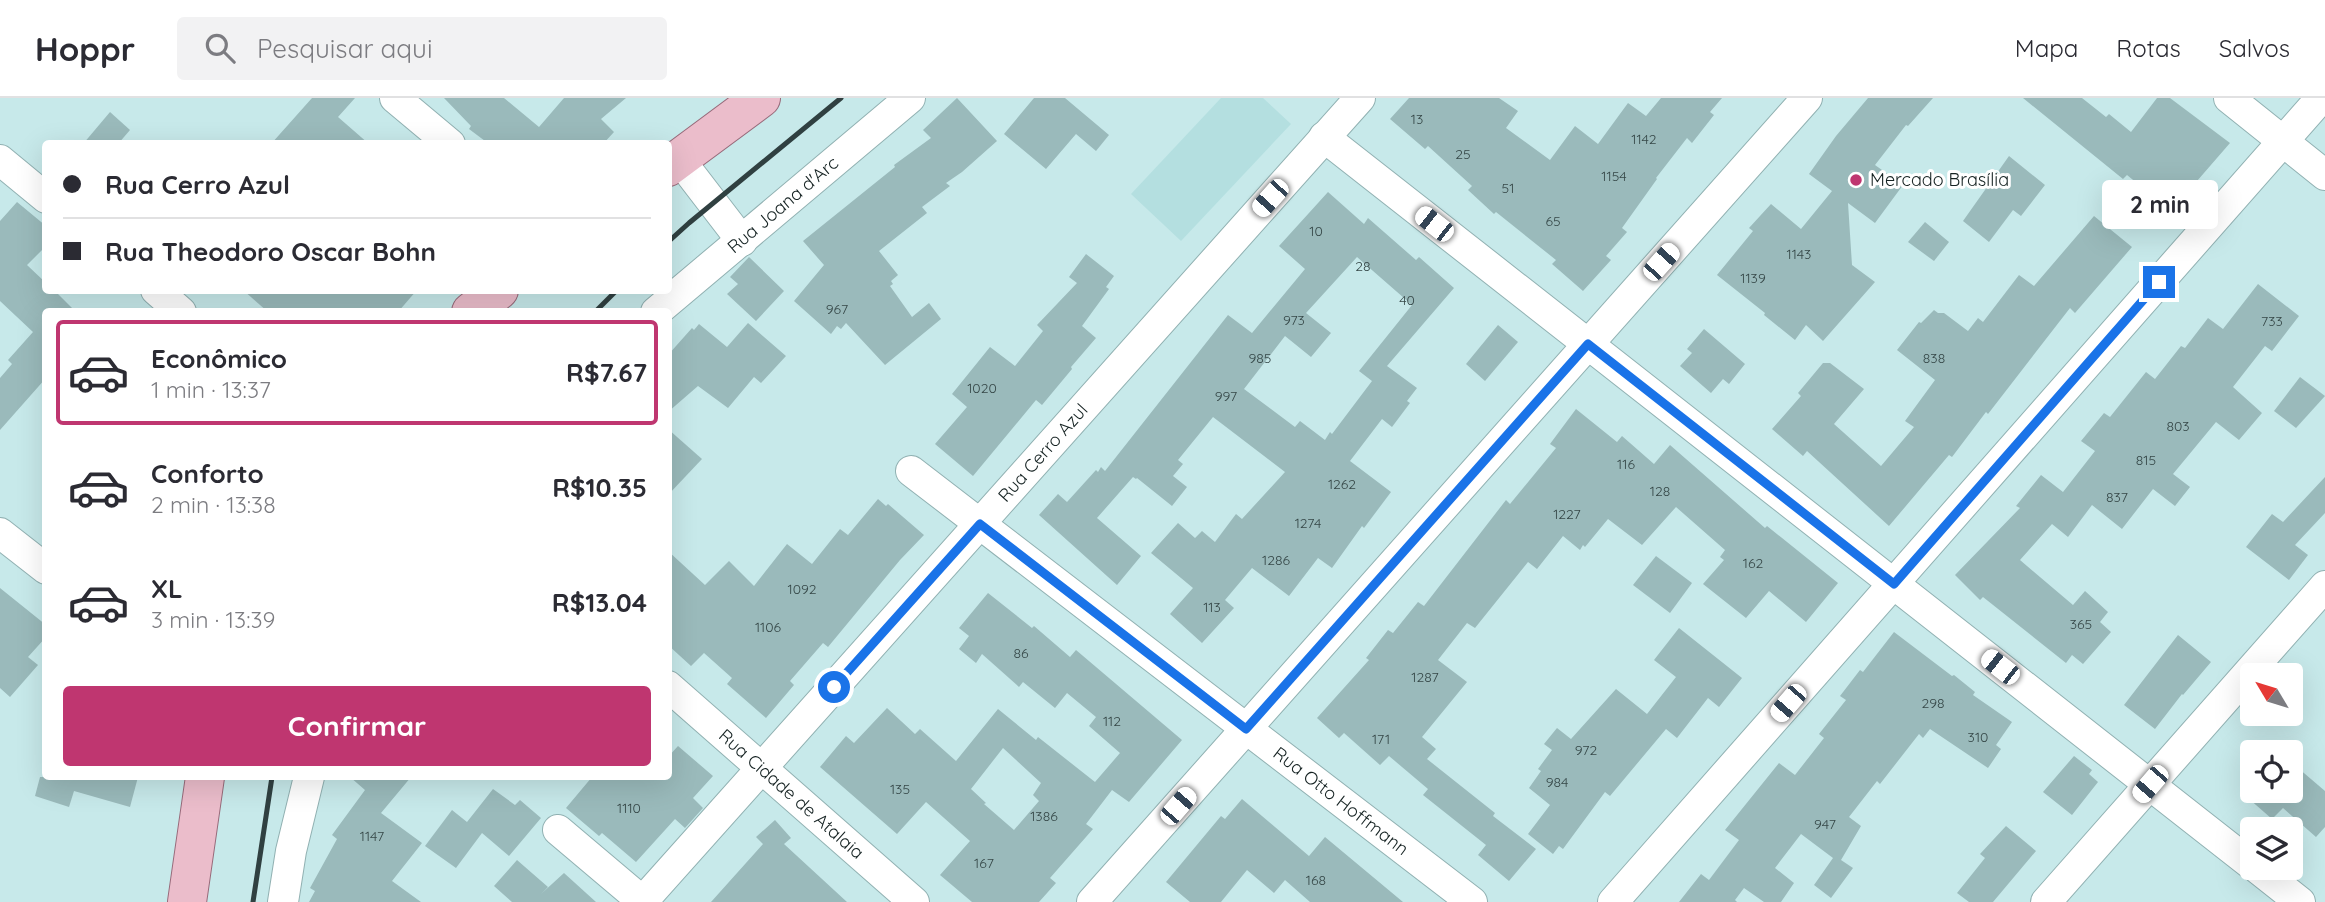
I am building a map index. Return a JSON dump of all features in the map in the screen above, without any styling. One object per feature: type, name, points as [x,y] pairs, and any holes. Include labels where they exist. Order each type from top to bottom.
[{"type":"main road","points":[[674,163],[744,103]]},
{"type":"main road","points":[[476,308],[494,294]]},
{"type":"main road","points":[[187,902],[205,780]]},
{"type":"street","points":[[395,98],[445,140]]},
{"type":"street","name":"Rua Joana d'Arc","points":[[661,308],[910,98]]},
{"type":"street","name":"Rua Cerro Azul","points":[[642,902],[1360,98]]},
{"type":"street","points":[[1093,902],[1807,98]]},
{"type":"street","points":[[2229,98],[2325,175]]},
{"type":"street","points":[[1613,902],[2321,98]]},
{"type":"street","points":[[1324,138],[2240,855]]},
{"type":"street","points":[[0,160],[42,195]]},
{"type":"street","points":[[674,163],[742,242]]},
{"type":"street","points":[[161,294],[176,308]]},
{"type":"street","name":"Rua Otto Hoffmann","points":[[911,471],[1472,902]]},
{"type":"street","points":[[0,533],[42,566]]},
{"type":"street","points":[[2046,902],[2325,586]]},
{"type":"street","name":"Rua Cidade de Atalaia","points":[[672,690],[907,900]]},
{"type":"street","points":[[283,902],[291,851],[308,780]]},
{"type":"street","points":[[558,830],[642,902]]},
{"type":"street","points":[[2272,880],[2300,902]]},
{"type":"shaded area","points":[[1221,98],[1263,98],[1291,124],[1181,241],[1131,194]]},
{"type":"building","points":[[312,98],[355,98],[338,117],[364,140],[275,140]]},
{"type":"building","points":[[444,98],[504,98],[539,127],[564,98],[626,98],[601,119],[614,132],[607,140],[484,140],[469,129],[471,126]]},
{"type":"building","points":[[957,98],[997,141],[946,183],[950,186],[922,207],[927,213],[879,251],[898,275],[891,281],[893,284],[890,286],[912,317],[929,303],[941,319],[885,365],[846,323],[841,329],[837,326],[831,334],[794,301],[824,265],[803,241],[895,167],[894,165],[931,138],[923,130]]},
{"type":"building","points":[[1034,98],[1065,98],[1109,135],[1096,151],[1076,134],[1046,169],[1004,134]]},
{"type":"building","points":[[1409,98],[1499,98],[1518,111],[1506,128],[1550,160],[1575,126],[1598,144],[1628,103],[1646,116],[1661,98],[1722,98],[1710,112],[1714,115],[1692,143],[1687,138],[1656,178],[1622,228],[1627,232],[1606,256],[1611,260],[1583,291],[1552,264],[1556,260],[1496,212],[1494,214],[1468,190],[1472,186],[1428,146],[1425,149],[1390,119]]},
{"type":"building","points":[[1868,98],[1933,98],[1908,126],[1906,125],[1875,165],[1903,185],[1875,223],[1848,203],[1852,265],[1875,282],[1823,341],[1806,325],[1795,340],[1717,275],[1753,231],[1749,228],[1771,204],[1801,229],[1832,191],[1809,174]]},
{"type":"building","points":[[2023,98],[2082,98],[2106,117],[2109,114],[2131,132],[2157,98],[2170,98],[2230,143],[2171,211],[2127,175],[2123,179]]},
{"type":"building","points":[[110,112],[130,130],[121,140],[86,140]]},
{"type":"building","points":[[2009,156],[2045,185],[2021,216],[2013,210],[1989,242],[1963,221]]},
{"type":"building","points":[[1328,192],[1364,224],[1368,218],[1416,260],[1419,257],[1454,288],[1387,366],[1417,388],[1407,401],[1410,403],[1392,427],[1382,419],[1350,461],[1391,492],[1332,568],[1318,558],[1289,596],[1252,568],[1225,600],[1234,608],[1202,643],[1170,614],[1193,588],[1151,553],[1178,523],[1195,538],[1202,531],[1215,542],[1236,514],[1242,519],[1285,472],[1213,417],[1178,460],[1183,464],[1173,476],[1187,487],[1172,506],[1133,477],[1097,518],[1141,556],[1117,585],[1039,515],[1058,494],[1067,502],[1096,470],[1098,472],[1101,467],[1105,471],[1228,315],[1252,333],[1305,269],[1279,246]],"holes":[[[1357,257],[1412,305],[1359,371],[1372,381],[1325,440],[1300,421],[1295,427],[1244,389],[1285,336],[1311,357],[1331,333],[1306,313]]]},
{"type":"building","points":[[17,202],[42,223],[42,250],[27,265],[42,279],[42,294],[58,294],[72,308],[42,308],[42,383],[0,430],[0,378],[12,364],[8,360],[33,332],[0,301],[0,221]]},
{"type":"building","points":[[2094,216],[2132,247],[2075,313],[2070,308],[1988,414],[1986,412],[1952,457],[1949,455],[1889,526],[1807,451],[1803,456],[1772,429],[1801,396],[1798,393],[1823,363],[1830,363],[1864,389],[1834,424],[1881,466],[1914,427],[1905,421],[1935,380],[1897,350],[1919,322],[1934,310],[1944,313],[1968,331],[1978,318],[1983,322],[2019,275],[2034,286]]},
{"type":"building","points":[[1925,222],[1949,242],[1934,261],[1908,242]]},
{"type":"building","points":[[1086,254],[1114,276],[1106,287],[1109,289],[1082,326],[1096,338],[1042,405],[1036,400],[973,476],[935,444],[967,407],[952,394],[990,347],[1015,366],[1043,331],[1037,325],[1077,283],[1069,277]]},
{"type":"building","points":[[749,257],[784,291],[756,321],[727,294],[738,284],[730,277]]},
{"type":"building","points":[[2258,284],[2299,316],[2272,351],[2265,346],[2233,387],[2262,413],[2239,440],[2216,422],[2173,474],[2190,487],[2175,506],[2153,489],[2122,529],[2092,505],[2068,537],[2052,524],[2020,560],[2073,605],[2085,591],[2108,612],[2100,622],[2111,632],[2083,664],[2072,655],[2066,663],[1983,597],[1980,600],[1955,575],[2020,508],[2016,506],[2041,475],[2063,492],[2095,451],[2081,441],[2104,413],[2110,417],[2146,372],[2155,379],[2181,346],[2185,348],[2208,318],[2223,329]]},
{"type":"building","points":[[248,294],[414,294],[401,308],[263,308]]},
{"type":"building","points":[[748,323],[786,356],[761,383],[754,377],[728,408],[698,386],[672,409],[672,350],[692,328],[694,330],[699,324],[727,347]]},
{"type":"building","points":[[1498,325],[1518,342],[1485,381],[1466,364]]},
{"type":"building","points":[[1704,329],[1745,364],[1729,384],[1723,379],[1711,393],[1680,366],[1692,353],[1687,349]]},
{"type":"building","points":[[2300,377],[2325,396],[2296,428],[2274,411]]},
{"type":"building","points":[[1576,409],[1617,442],[1622,436],[1654,464],[1670,445],[1765,528],[1767,526],[1838,583],[1806,622],[1769,591],[1746,618],[1703,584],[1724,560],[1720,557],[1725,550],[1676,507],[1642,545],[1608,519],[1580,550],[1563,536],[1537,569],[1528,562],[1475,628],[1467,623],[1438,660],[1467,682],[1422,737],[1436,749],[1427,759],[1536,849],[1509,881],[1478,855],[1486,845],[1423,795],[1428,789],[1389,756],[1380,765],[1344,733],[1339,738],[1317,718],[1369,660],[1366,658],[1388,630],[1393,633],[1418,602],[1424,606],[1506,500],[1510,504],[1556,448],[1550,444]]},
{"type":"building","points":[[672,433],[702,459],[672,491]]},
{"type":"building","points":[[2325,477],[2325,513],[2295,545],[2308,555],[2289,580],[2246,547],[2272,514],[2283,522]]},
{"type":"building","points":[[878,499],[886,506],[888,504],[924,535],[828,647],[823,643],[790,681],[794,685],[766,718],[727,684],[732,678],[704,653],[691,666],[672,649],[672,555],[705,585],[729,561],[754,586],[787,544],[812,564],[840,529],[848,535]]},
{"type":"building","points":[[1656,556],[1692,583],[1670,613],[1633,585]]},
{"type":"building","points":[[0,588],[42,622],[42,641],[28,657],[38,665],[10,697],[0,688]]},
{"type":"building","points":[[988,593],[1032,628],[1034,626],[1070,657],[1076,650],[1182,740],[1129,802],[1112,790],[1086,824],[1093,829],[1050,878],[1056,883],[1039,902],[972,902],[940,875],[970,841],[926,802],[897,834],[820,767],[846,736],[854,743],[887,708],[915,734],[920,729],[956,761],[998,709],[1095,782],[1120,753],[1089,726],[1096,717],[1067,693],[1055,708],[1023,682],[1019,687],[982,654],[976,663],[959,649],[969,636],[959,628]],"holes":[[[1003,748],[1041,783],[1033,795],[1039,801],[1014,830],[971,789]]]},
{"type":"building","points":[[1679,628],[1742,678],[1719,707],[1708,698],[1677,738],[1666,729],[1610,796],[1605,792],[1563,849],[1559,846],[1553,854],[1528,834],[1550,805],[1529,788],[1541,771],[1538,769],[1552,750],[1544,744],[1557,728],[1571,739],[1616,689],[1647,714],[1676,677],[1654,660]]},
{"type":"building","points":[[1894,632],[1954,675],[1975,692],[1973,695],[2012,722],[1996,745],[2001,749],[1988,768],[1930,729],[1923,738],[1919,734],[1880,784],[1877,781],[1849,817],[1861,826],[1841,860],[1853,868],[1831,898],[1814,885],[1833,858],[1801,834],[1775,868],[1794,883],[1781,902],[1764,902],[1744,888],[1735,900],[1737,902],[1679,902],[1701,874],[1709,880],[1739,840],[1725,830],[1779,763],[1795,775],[1824,738],[1819,734],[1846,700],[1840,696],[1860,670],[1863,672]]},
{"type":"building","points":[[2178,635],[2211,662],[2155,729],[2124,705]]},
{"type":"building","points":[[678,746],[713,776],[693,798],[703,808],[685,828],[675,819],[636,862],[602,833],[599,836],[566,808],[589,780],[672,780],[672,753]]},
{"type":"building","points":[[2074,756],[2092,770],[2089,774],[2098,782],[2072,815],[2043,792]]},
{"type":"building","points":[[2303,772],[2325,791],[2325,827],[2316,837],[2303,826],[2303,817],[2293,817],[2283,808],[2274,817],[2270,817],[2254,803],[2303,803]]},
{"type":"building","points":[[40,777],[42,780],[137,780],[130,807],[74,791],[69,807],[35,796]]},
{"type":"building","points":[[353,780],[408,780],[381,813],[422,843],[392,881],[421,902],[309,902],[315,891],[310,888],[337,839],[332,835],[365,790]]},
{"type":"building","points":[[493,789],[515,805],[520,800],[541,818],[509,856],[482,833],[456,868],[425,846],[452,810],[467,822]]},
{"type":"building","points":[[1242,799],[1309,856],[1325,837],[1403,902],[1310,902],[1285,880],[1274,893],[1247,870],[1221,902],[1190,902],[1166,882],[1221,816],[1225,819]]},
{"type":"building","points":[[775,820],[791,838],[784,844],[847,902],[711,902],[763,844],[756,837]]},
{"type":"building","points":[[2006,826],[2036,851],[1993,902],[1969,902],[1957,893],[1985,858],[1980,854]]},
{"type":"building","points":[[517,860],[548,887],[541,894],[564,873],[596,902],[512,902],[494,886]]},
{"type":"railway","points":[[672,238],[841,98]]},
{"type":"railway","points":[[599,308],[613,294]]},
{"type":"railway","points":[[253,902],[272,780]]},
{"type":"place","name":"Mercado Brasília","points":[[1856,180]]},
{"type":"route","points":[[834,687],[980,524],[1246,729],[1588,344],[1894,584],[2159,282]]}]
